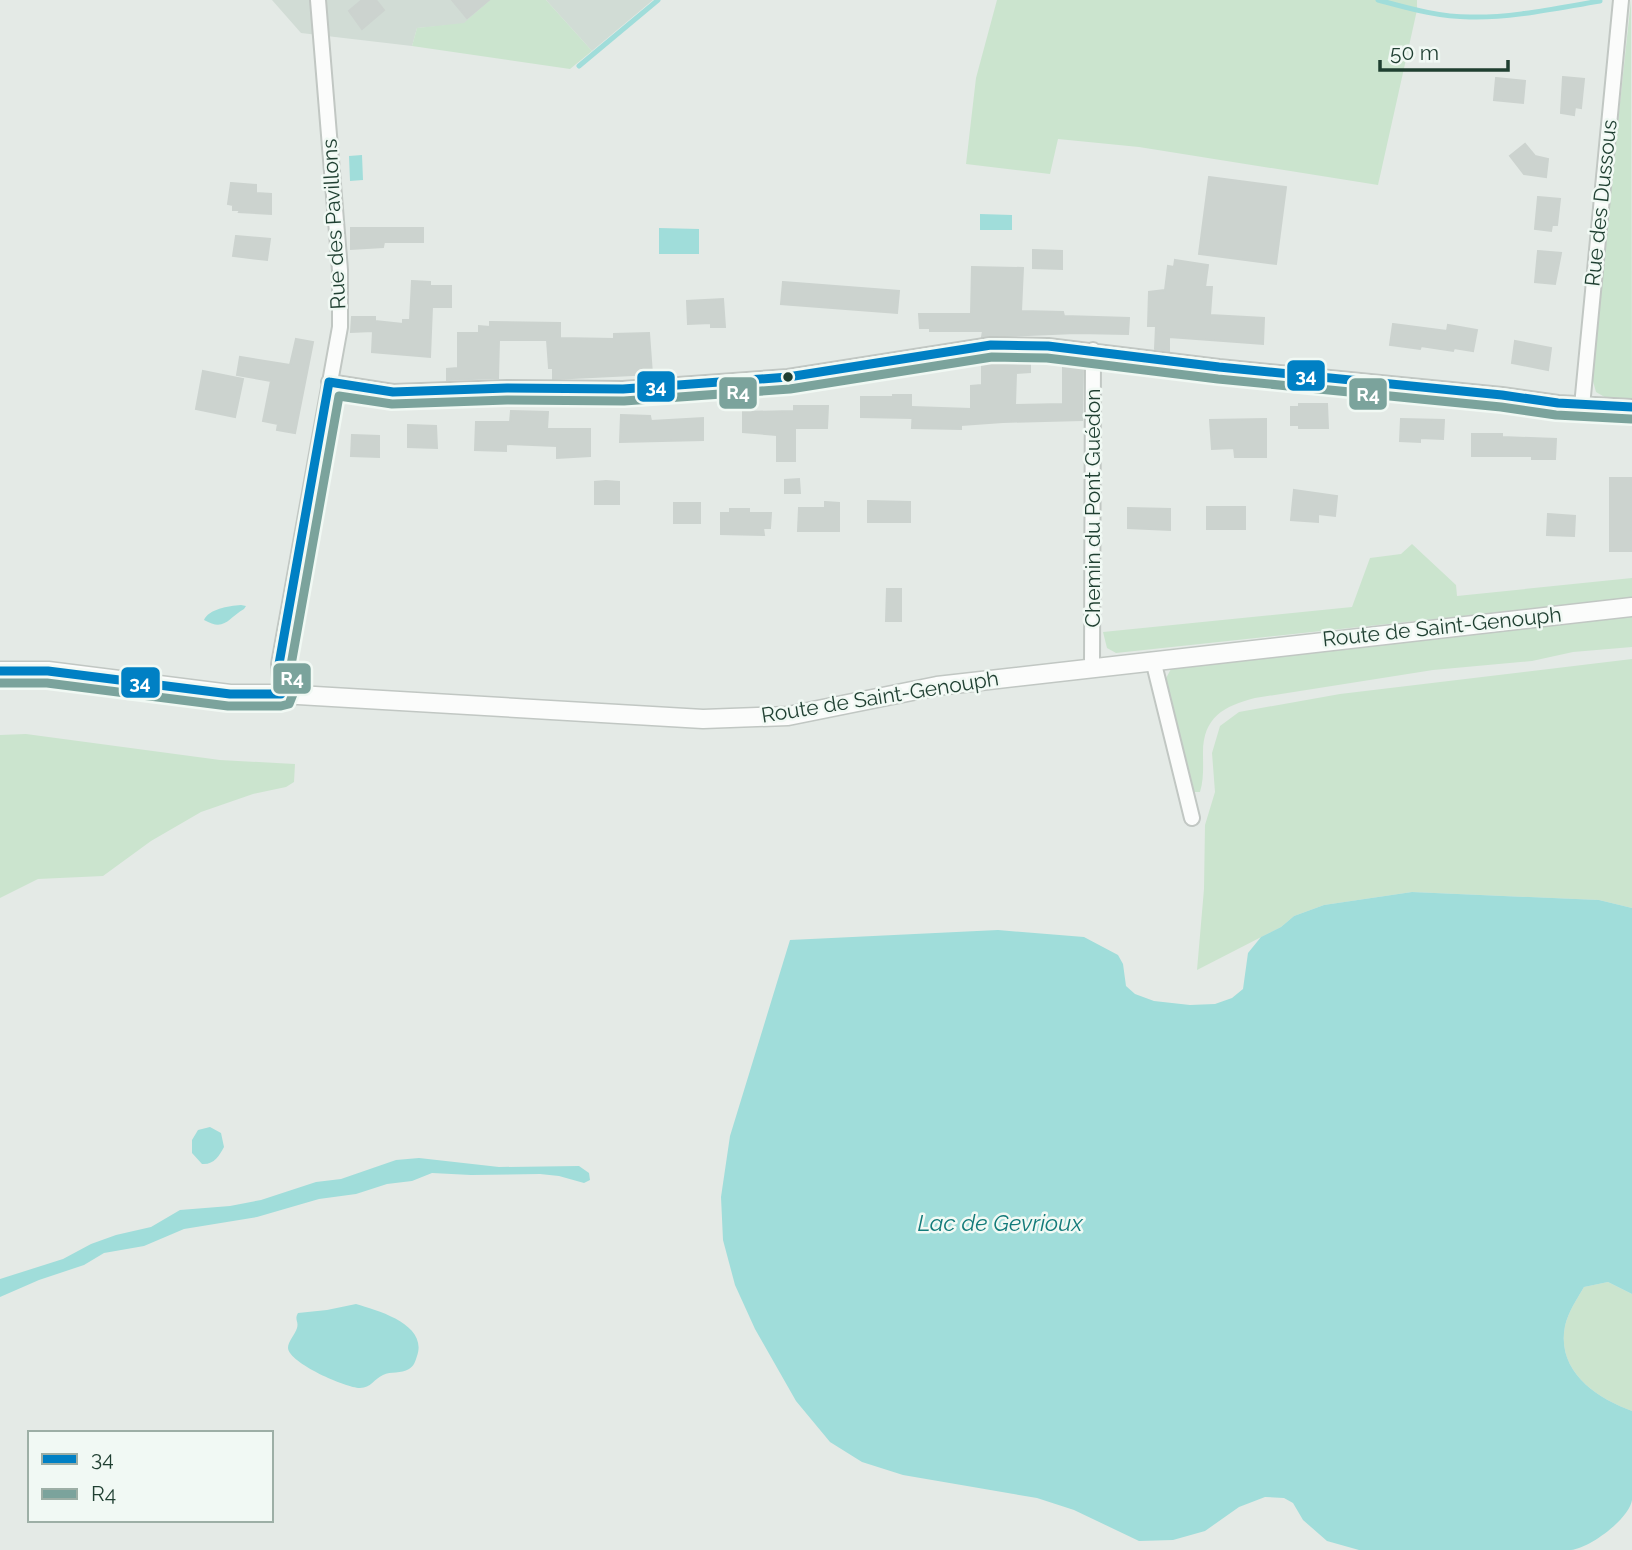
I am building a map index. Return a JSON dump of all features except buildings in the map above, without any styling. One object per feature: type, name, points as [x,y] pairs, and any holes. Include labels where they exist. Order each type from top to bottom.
[{"type":"street","name":"Rue des Pavillons","points":[[281,694],[279,664],[340,327],[340,270],[318,0]]},
{"type":"street","name":"Rue des Dussous","points":[[1582,406],[1621,0]]},
{"type":"street","points":[[329,382],[393,391],[623,389],[788,377],[991,345],[1048,346],[1582,406],[1632,407]]},
{"type":"street","name":"Chemin du Pont Guédon","points":[[1093,350],[1093,667]]},
{"type":"street","name":"Route de Saint-Genouph","points":[[0,671],[48,671],[230,694],[281,694],[703,719],[788,716],[937,686],[1632,607]]},
{"type":"street","points":[[1153,660],[1192,818]]},
{"type":"shaded area","points":[[272,0],[490,0],[464,24],[417,28],[412,46],[301,33]]},
{"type":"shaded area","points":[[546,0],[653,0],[592,51]]},
{"type":"green space","points":[[490,0],[546,0],[592,51],[570,69],[412,46],[417,28],[464,23]]},
{"type":"green space","points":[[997,0],[1417,0],[1378,185],[1139,147],[1058,139],[1050,174],[966,164],[976,78]]},
{"type":"green space","points":[[1631,0],[1632,399],[1608,399],[1596,392],[1591,374]]},
{"type":"green space","points":[[1412,544],[1456,585],[1457,596],[1632,578],[1632,598],[1116,653],[1107,648],[1103,632],[1352,607],[1370,558],[1401,554]]},
{"type":"green space","points":[[1632,615],[1632,647],[1573,652],[1532,661],[1433,670],[1255,698],[1234,705],[1217,715],[1207,730],[1200,792],[1194,792],[1165,680],[1171,669],[1183,664]]},
{"type":"green space","points":[[1632,659],[1632,908],[1599,900],[1412,892],[1324,905],[1294,916],[1281,927],[1197,970],[1204,889],[1205,825],[1215,792],[1212,753],[1220,726],[1239,712],[1340,694]]},
{"type":"green space","points":[[26,734],[220,760],[295,764],[294,782],[286,787],[253,794],[201,812],[151,841],[103,876],[38,879],[0,898],[0,735]]},
{"type":"green space","points":[[1608,1282],[1632,1294],[1632,1411],[1605,1399],[1582,1380],[1573,1369],[1564,1342],[1568,1316],[1584,1287]]},
{"type":"water","points":[[362,155],[363,180],[350,181],[349,156]]},
{"type":"water","points":[[980,214],[1012,215],[1012,230],[980,230]]},
{"type":"water","points":[[659,228],[699,229],[699,254],[659,254]]},
{"type":"water","points":[[246,606],[222,624],[204,620],[214,611]]},
{"type":"water","name":"Lac de Gevrioux","points":[[1412,892],[1599,900],[1632,908],[1632,1294],[1608,1282],[1584,1287],[1568,1316],[1564,1342],[1573,1369],[1582,1380],[1605,1399],[1632,1411],[1632,1500],[1624,1516],[1616,1524],[1588,1544],[1571,1550],[1359,1550],[1327,1541],[1303,1520],[1293,1503],[1284,1498],[1265,1497],[1239,1507],[1205,1531],[1173,1540],[1139,1541],[1074,1510],[1037,1498],[903,1475],[862,1462],[830,1442],[796,1401],[755,1329],[735,1285],[723,1240],[721,1197],[730,1136],[790,940],[998,930],[1084,937],[1118,955],[1123,964],[1126,986],[1135,994],[1154,1001],[1190,1005],[1215,1004],[1232,998],[1243,989],[1248,953],[1261,937],[1281,927],[1294,916],[1324,905]]},
{"type":"water","points":[[210,1127],[221,1133],[224,1147],[213,1161],[202,1164],[192,1153],[192,1140],[198,1130]]},
{"type":"water","points":[[419,1158],[499,1167],[579,1166],[589,1173],[590,1180],[584,1183],[540,1174],[432,1173],[412,1181],[387,1184],[356,1194],[319,1199],[257,1217],[184,1229],[144,1246],[104,1253],[84,1265],[0,1297],[0,1279],[63,1259],[91,1244],[116,1235],[151,1227],[180,1210],[230,1206],[261,1200],[316,1182],[341,1179],[396,1160]]},
{"type":"water","points":[[356,1304],[389,1315],[409,1328],[419,1345],[411,1368],[383,1375],[367,1387],[360,1388],[331,1379],[298,1361],[291,1354],[288,1348],[297,1328],[298,1313]]},
{"type":"waterway","points":[[579,66],[658,0]]},
{"type":"waterway","points":[[1378,0],[1458,17],[1519,14],[1600,1]]},
{"type":"transit line","name":"34","points":[[329,382],[393,392],[507,388],[623,389],[788,377],[991,345],[1048,346],[1558,403],[1632,407]]},
{"type":"transit line","name":"R4","points":[[0,683],[47,683],[228,706],[289,704],[293,694],[291,665],[339,396],[392,404],[507,400],[624,401],[790,389],[992,357],[1047,358],[1556,415],[1631,419]]},
{"type":"transit line","name":"34","points":[[281,694],[279,664],[329,382]]},
{"type":"transit line","name":"34","points":[[0,671],[48,671],[230,694],[281,694]]}]
